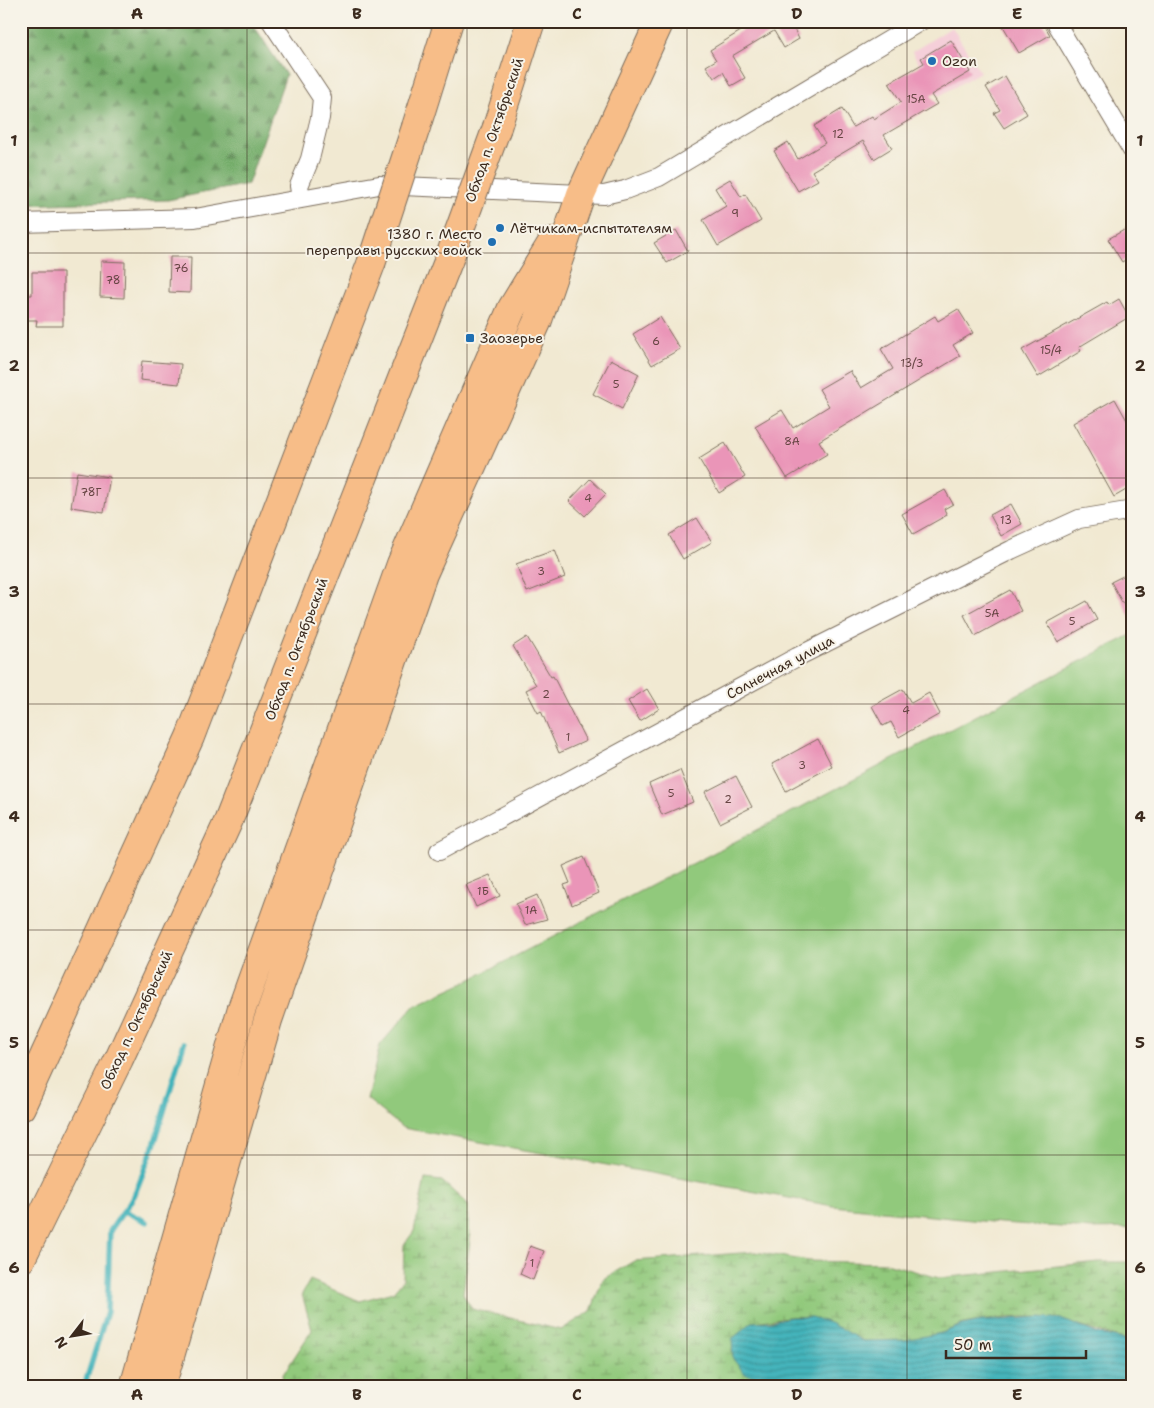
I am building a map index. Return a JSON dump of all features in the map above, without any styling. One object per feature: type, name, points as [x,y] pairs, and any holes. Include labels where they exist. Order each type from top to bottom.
[{"type":"main road","points":[[21,1106],[190,737],[371,264],[449,21]]},
{"type":"main road","name":"Обход п. Октябрьский","points":[[21,1259],[119,1059],[228,822],[449,259],[497,127],[531,21]]},
{"type":"main road","points":[[161,1387],[268,1020],[423,574],[538,320],[581,194],[660,21]]},
{"type":"main road","points":[[134,1387],[242,1011],[401,564],[512,308],[581,194]]},
{"type":"street","points":[[271,21],[322,98],[320,118],[310,159],[299,186],[300,199]]},
{"type":"street","points":[[21,224],[195,218],[389,184],[604,195],[625,190],[659,177],[921,21]]},
{"type":"street","points":[[1055,21],[1133,152]]},
{"type":"street","name":"Солнечная улица","points":[[438,851],[797,656],[1011,550],[1079,520],[1133,510]]},
{"type":"shaded area","points":[[952,27],[980,72],[939,96],[912,52]]},
{"type":"green space","points":[[21,21],[251,21],[286,75],[248,184],[168,200],[21,205]]},
{"type":"green space","points":[[1133,634],[1133,1228],[1092,1229],[1001,1223],[833,1206],[403,1128],[367,1099],[380,1045],[414,1006],[462,984]]},
{"type":"green space","points":[[425,1179],[442,1181],[468,1205],[470,1240],[463,1294],[472,1309],[561,1330],[591,1311],[603,1279],[634,1261],[755,1252],[809,1261],[886,1263],[939,1278],[1098,1262],[1133,1262],[1133,1341],[1064,1322],[1036,1317],[1022,1317],[968,1323],[915,1340],[874,1342],[851,1337],[819,1320],[797,1316],[752,1322],[764,1378],[803,1378],[842,1387],[286,1387],[282,1376],[312,1330],[302,1294],[310,1280],[360,1301],[393,1292],[403,1280],[404,1245],[414,1231]]},
{"type":"water","points":[[791,1317],[811,1317],[830,1323],[863,1341],[904,1340],[942,1333],[962,1325],[981,1321],[1041,1317],[1061,1319],[1099,1334],[1133,1341],[1133,1387],[842,1387],[803,1378],[764,1378],[745,1374],[733,1359],[732,1339],[752,1322]]},
{"type":"building","points":[[739,21],[790,21],[799,39],[784,48],[774,31],[732,56],[745,78],[731,86],[723,72],[714,78],[706,66],[716,60],[710,50],[744,29]]},
{"type":"building","points":[[1000,21],[1042,21],[1050,35],[1019,53]]},
{"type":"building","points":[[951,40],[970,72],[931,95],[937,104],[884,135],[892,148],[874,159],[863,141],[812,171],[818,180],[798,191],[774,151],[788,142],[798,159],[825,143],[814,126],[842,109],[853,127],[872,116],[874,119],[901,102],[889,83],[924,63],[921,58]]},
{"type":"building","points":[[1005,76],[1027,114],[1004,128],[994,113],[1000,110],[986,87]]},
{"type":"building","points":[[730,179],[741,197],[745,194],[761,221],[718,246],[703,220],[726,206],[715,188]]},
{"type":"building","points":[[1133,225],[1133,255],[1122,262],[1108,239]]},
{"type":"building","points":[[676,230],[688,251],[667,263],[654,243]]},
{"type":"building","points":[[170,257],[191,257],[190,293],[169,292]]},
{"type":"building","points":[[101,261],[125,262],[124,298],[100,297]]},
{"type":"building","points":[[32,272],[63,272],[63,326],[36,326],[37,320],[23,320],[21,295],[32,295]]},
{"type":"building","points":[[1119,299],[1129,317],[1079,347],[1081,351],[1038,377],[1022,350],[1107,302],[1109,305]]},
{"type":"building","points":[[958,309],[973,333],[953,345],[960,356],[819,441],[827,454],[787,478],[755,426],[782,410],[793,428],[829,406],[819,389],[850,371],[861,388],[893,369],[881,349],[935,316],[938,321]]},
{"type":"building","points":[[660,317],[680,349],[652,365],[633,334]]},
{"type":"building","points":[[611,359],[639,374],[622,409],[593,394]]},
{"type":"building","points":[[142,361],[181,364],[179,384],[140,380]]},
{"type":"building","points":[[1115,399],[1133,431],[1133,486],[1114,497],[1073,423]]},
{"type":"building","points":[[725,443],[745,477],[719,493],[699,459]]},
{"type":"building","points":[[77,472],[110,477],[104,512],[71,507]]},
{"type":"building","points":[[590,479],[606,494],[585,516],[569,501]]},
{"type":"building","points":[[945,490],[953,504],[944,509],[947,515],[913,534],[902,514]]},
{"type":"building","points":[[1011,504],[1022,524],[1001,536],[990,515]]},
{"type":"building","points":[[697,518],[712,542],[683,559],[669,535]]},
{"type":"building","points":[[555,550],[565,577],[527,592],[516,564]]},
{"type":"building","points":[[1133,571],[1133,622],[1111,582]]},
{"type":"building","points":[[1010,590],[1021,611],[975,636],[964,615]]},
{"type":"building","points":[[1087,601],[1097,620],[1058,642],[1047,623]]},
{"type":"building","points":[[527,637],[551,677],[553,676],[586,741],[559,753],[541,711],[538,713],[526,690],[536,685],[513,646]]},
{"type":"building","points":[[647,689],[659,709],[640,721],[628,701]]},
{"type":"building","points":[[903,689],[911,703],[929,693],[940,714],[899,737],[891,722],[883,726],[872,706]]},
{"type":"building","points":[[818,739],[832,766],[786,791],[772,764]]},
{"type":"building","points":[[680,770],[693,802],[662,815],[649,784]]},
{"type":"building","points":[[736,776],[752,807],[720,823],[705,792]]},
{"type":"building","points":[[584,857],[599,893],[572,905],[564,885],[570,883],[563,866]]},
{"type":"building","points":[[490,875],[500,896],[476,907],[466,885]]},
{"type":"building","points":[[537,895],[547,919],[525,925],[516,904]]},
{"type":"building","points":[[530,1246],[544,1251],[533,1280],[520,1274]]},
{"type":"waterway","points":[[84,1387],[107,1312],[110,1231],[134,1196],[154,1145],[184,1043]]},
{"type":"waterway","points":[[124,1211],[147,1222]]},
{"type":"place","name":"Ozon","points":[[932,61]]},
{"type":"place","name":"Лётчикам-испытателям","points":[[500,228]]},
{"type":"place","name":"1380 г. Место переправы русских войск","points":[[492,242]]},
{"type":"place","name":"Заозерье","points":[[470,338]]}]
